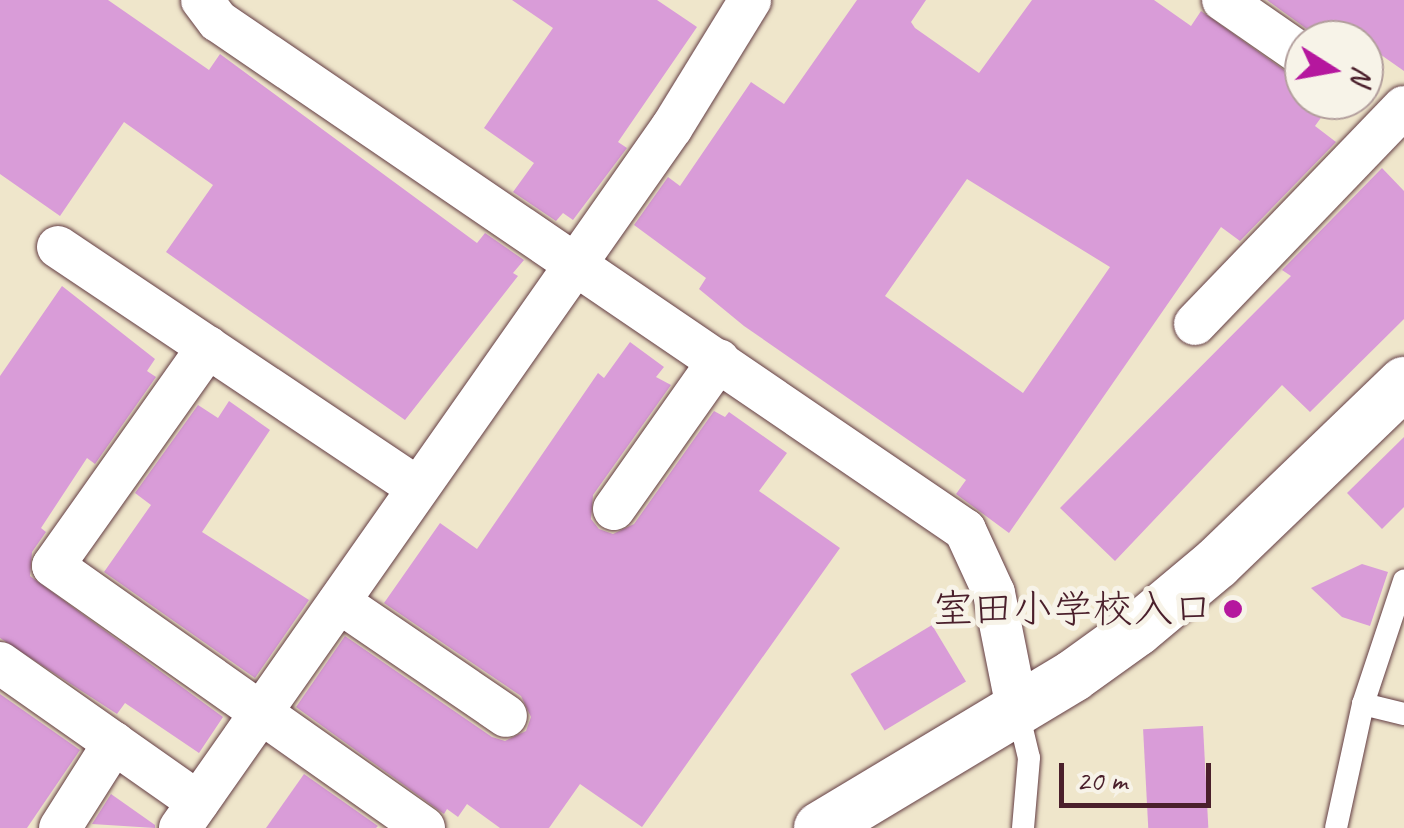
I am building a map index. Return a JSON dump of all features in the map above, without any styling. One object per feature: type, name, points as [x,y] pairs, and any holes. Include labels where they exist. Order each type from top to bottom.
[{"type":"street","points":[[202,0],[218,21],[964,530],[994,592],[1017,708]]},
{"type":"street","points":[[0,663],[114,743],[189,815],[576,264],[749,0]]},
{"type":"street","points":[[1223,0],[1284,42]]},
{"type":"street","points":[[1194,324],[1391,112]]},
{"type":"street","points":[[58,246],[418,488]]},
{"type":"street","points":[[208,347],[53,566],[424,828]]},
{"type":"street","points":[[614,509],[719,360]]},
{"type":"street","points":[[820,828],[1137,630],[1217,563],[1404,383]]},
{"type":"street","points":[[339,602],[506,716]]},
{"type":"street","points":[[60,828],[114,743]]},
{"type":"lane","points":[[1336,828],[1364,704],[1404,581]]},
{"type":"lane","points":[[1364,704],[1404,714]]},
{"type":"lane","points":[[1017,708],[1029,758],[1023,828]]},
{"type":"building","points":[[0,0],[108,0],[209,70],[220,54],[477,243],[485,233],[524,260],[513,273],[518,276],[405,420],[166,252],[213,185],[124,122],[60,216],[0,174]]},
{"type":"building","points":[[512,0],[657,0],[697,27],[618,142],[627,148],[573,220],[563,213],[556,221],[513,192],[534,163],[484,128],[553,28]]},
{"type":"building","points":[[857,0],[926,0],[911,22],[915,28],[979,73],[1032,0],[1154,0],[1191,26],[1201,11],[1284,70],[1284,120],[1319,120],[1315,126],[1336,142],[1240,241],[1221,227],[1009,533],[956,494],[966,480],[744,326],[699,289],[706,278],[634,225],[668,177],[680,186],[751,82],[784,104]],"holes":[[[967,179],[1110,267],[1023,393],[885,296]]]},
{"type":"building","points":[[1267,0],[1404,0],[1404,71],[1384,57],[1384,20],[1294,20]]},
{"type":"building","points":[[1382,168],[1404,191],[1404,319],[1310,412],[1282,385],[1115,561],[1060,508],[1291,276],[1282,270]]},
{"type":"building","points":[[62,286],[155,359],[147,371],[156,377],[95,464],[87,458],[41,528],[46,532],[32,552],[30,576],[223,717],[199,753],[125,703],[117,714],[0,638],[0,376]]},
{"type":"building","points":[[630,342],[664,367],[656,377],[671,385],[593,495],[591,519],[599,529],[613,534],[634,524],[714,411],[725,417],[729,412],[787,453],[759,491],[840,548],[642,827],[580,784],[549,828],[500,828],[467,804],[458,817],[447,809],[444,814],[296,707],[345,636],[492,737],[505,741],[526,731],[531,717],[521,696],[384,603],[440,523],[477,549],[598,373],[604,378]]},
{"type":"building","points":[[229,401],[270,430],[202,532],[309,600],[255,678],[104,572],[151,505],[135,493],[198,405],[218,418]]},
{"type":"building","points":[[1404,437],[1404,507],[1382,529],[1347,493]]},
{"type":"building","points":[[1362,564],[1388,572],[1370,626],[1342,617],[1311,588]]},
{"type":"building","points":[[932,625],[966,682],[885,731],[851,674]]},
{"type":"building","points":[[0,694],[80,750],[27,828],[0,828]]},
{"type":"building","points":[[1203,726],[1208,828],[1148,828],[1143,729]]},
{"type":"building","points":[[304,774],[378,826],[266,828]]},
{"type":"building","points":[[111,794],[155,825],[155,828],[92,824]]},
{"type":"place","name":"室田小学校入口","points":[[1233,609]]}]
